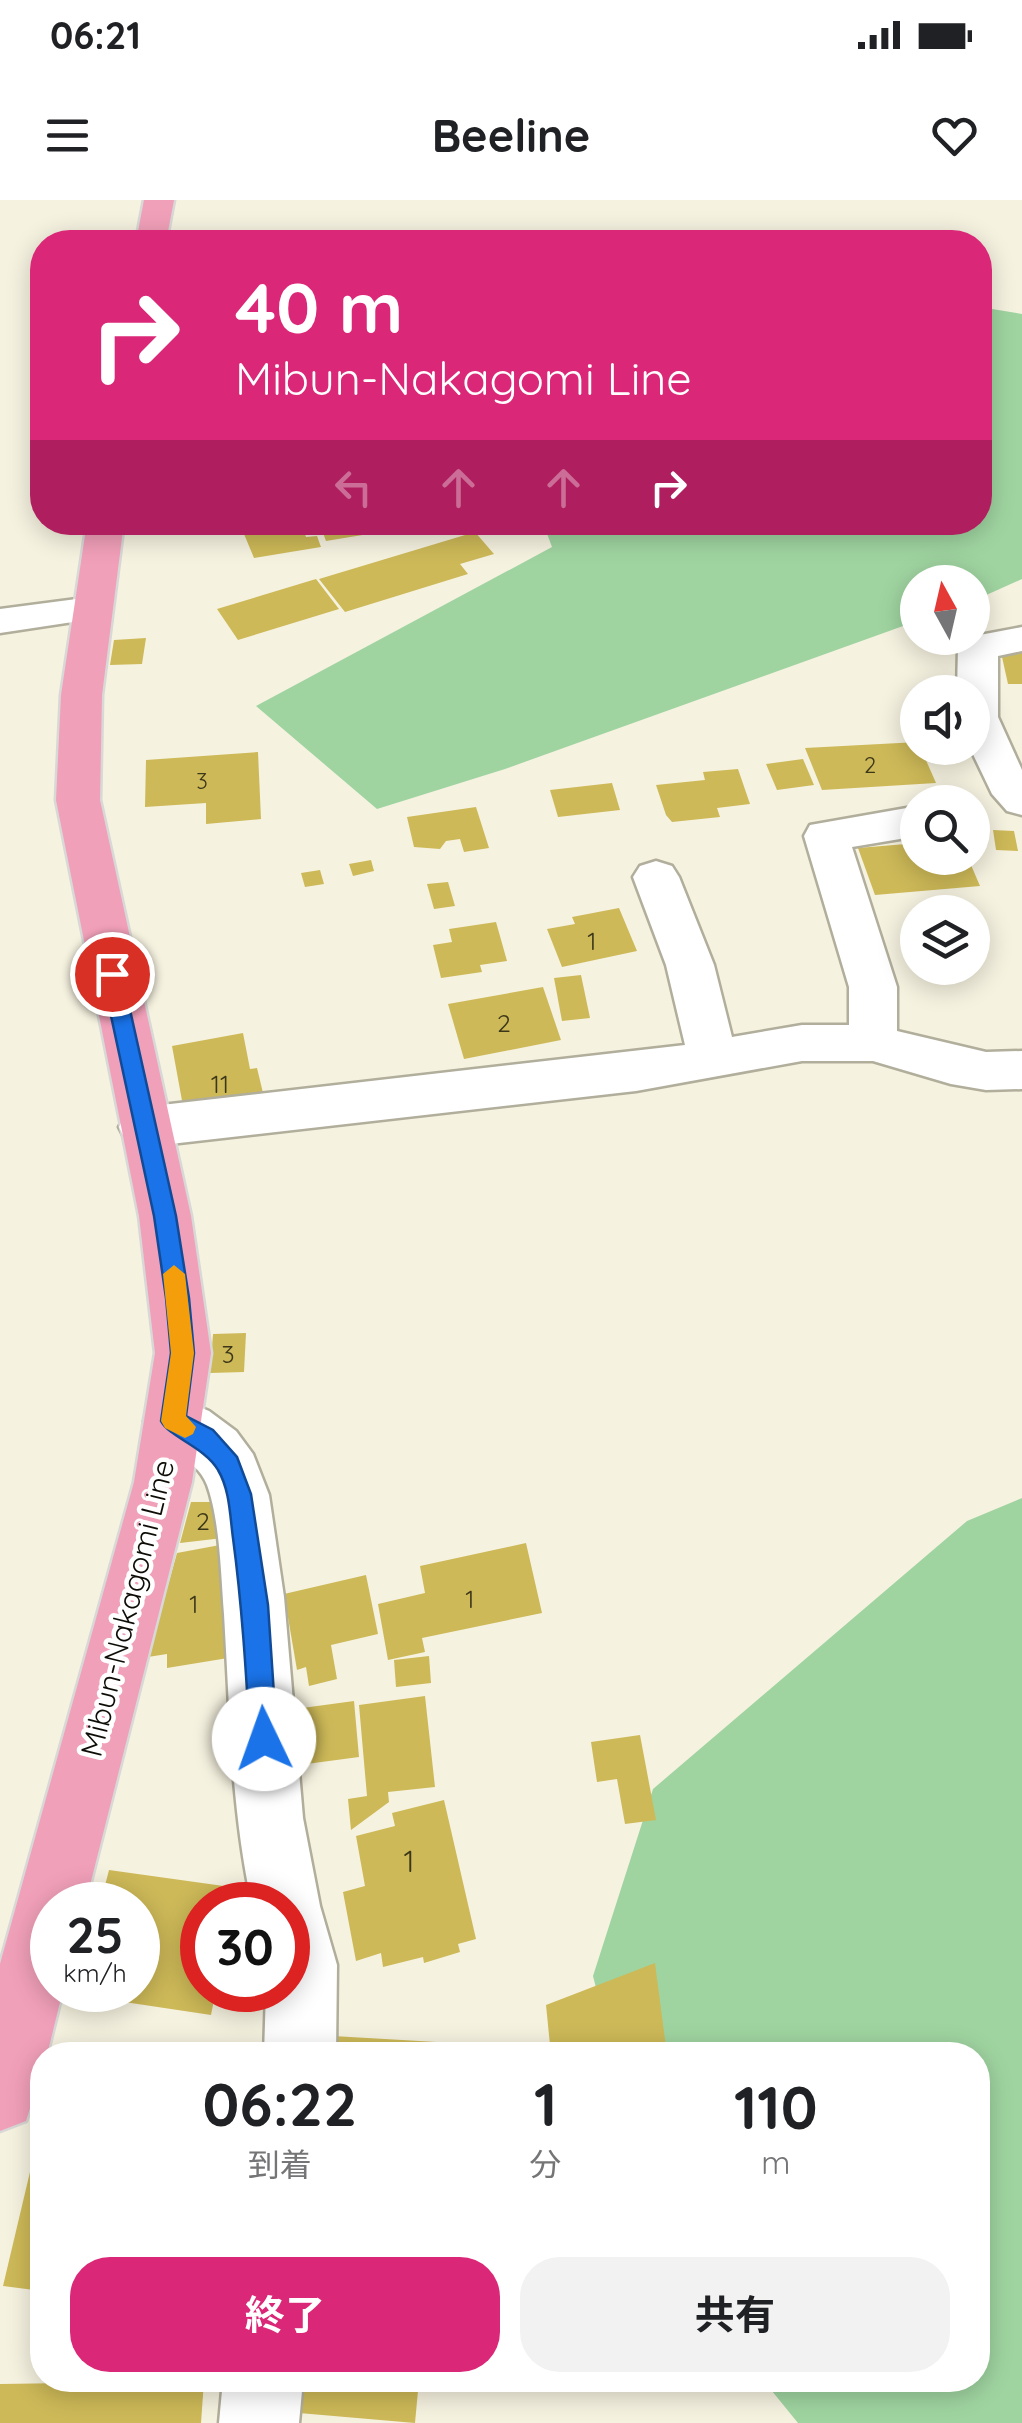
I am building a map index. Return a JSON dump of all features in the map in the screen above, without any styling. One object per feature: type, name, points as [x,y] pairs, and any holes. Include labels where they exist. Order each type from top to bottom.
[{"type":"main road","points":[[154,230],[159,200]]},
{"type":"main road","name":"Mibun-Nakagomi Line","points":[[0,2095],[162,1482],[182,1353],[165,1216],[78,800],[76,739],[104,535]]},
{"type":"street","points":[[0,621],[92,609]]},
{"type":"street","points":[[1022,640],[978,647],[977,717],[1007,784],[1022,801]]},
{"type":"street","points":[[990,810],[1008,808],[1022,814]]},
{"type":"street","points":[[872,1042],[873,987],[826,836],[900,824]]},
{"type":"street","points":[[656,877],[690,965],[713,1057]]},
{"type":"street","points":[[144,1127],[636,1072],[802,1043],[872,1042],[951,1065],[986,1071],[1022,1070]]},
{"type":"street","points":[[173,1421],[204,1437],[228,1464],[239,1494],[255,1605],[268,1806],[282,1882]]},
{"type":"street","points":[[300,2042],[301,2012]]},
{"type":"street","points":[[259,2423],[263,2392]]},
{"type":"green space","points":[[992,309],[1022,314],[1022,579],[990,593],[990,565],[900,565],[900,627],[505,769],[377,809],[256,706],[552,547],[548,535],[992,535]]},
{"type":"green space","points":[[1022,1498],[1022,2423],[798,2423],[773,2392],[990,2392],[990,2042],[610,2042],[593,1976],[653,1789],[967,1521]]},
{"type":"building","points":[[244,535],[317,536],[321,547],[254,558]]},
{"type":"building","points":[[324,535],[363,535],[326,541]]},
{"type":"building","points":[[465,535],[478,535],[494,554],[460,564],[468,574],[345,612],[319,579]]},
{"type":"building","points":[[316,579],[339,609],[238,640],[217,609]]},
{"type":"building","points":[[146,638],[142,664],[110,665],[114,640]]},
{"type":"building","points":[[1000,648],[1022,648],[1022,684],[1008,684]]},
{"type":"building","points":[[900,743],[900,765],[928,765],[936,783],[822,790],[805,748]]},
{"type":"building","points":[[258,752],[261,819],[206,824],[206,803],[145,807],[146,760]]},
{"type":"building","points":[[803,759],[814,785],[777,790],[766,764]]},
{"type":"building","points":[[738,769],[750,804],[717,808],[720,817],[672,822],[666,815],[656,785],[705,780],[703,772]]},
{"type":"building","points":[[612,783],[620,810],[558,817],[550,790]]},
{"type":"building","points":[[476,807],[489,848],[464,852],[460,839],[446,841],[440,849],[414,847],[407,817]]},
{"type":"building","points":[[993,830],[1014,831],[1018,851],[996,850]]},
{"type":"building","points":[[900,844],[900,875],[975,875],[980,886],[875,895],[858,848]]},
{"type":"building","points":[[371,860],[374,871],[353,876],[349,864]]},
{"type":"building","points":[[320,870],[324,884],[305,887],[301,873]]},
{"type":"building","points":[[448,882],[455,906],[434,909],[427,884]]},
{"type":"building","points":[[619,908],[637,951],[562,967],[547,929],[575,924],[572,917]]},
{"type":"building","points":[[496,922],[507,961],[480,965],[482,972],[441,978],[433,945],[452,942],[449,929]]},
{"type":"building","points":[[581,975],[590,1018],[562,1021],[554,978]]},
{"type":"building","points":[[543,987],[561,1040],[464,1059],[448,1004]]},
{"type":"building","points":[[243,1033],[250,1069],[257,1068],[264,1097],[183,1106],[172,1046]]},
{"type":"building","points":[[246,1333],[244,1372],[210,1373],[213,1334]]},
{"type":"building","points":[[191,1502],[216,1502],[223,1538],[180,1543]]},
{"type":"building","points":[[526,1543],[542,1613],[422,1638],[425,1652],[388,1660],[378,1604],[425,1593],[420,1566]]},
{"type":"building","points":[[220,1545],[228,1658],[167,1668],[167,1654],[148,1657],[177,1553]]},
{"type":"building","points":[[366,1575],[378,1634],[331,1645],[337,1679],[309,1686],[306,1667],[297,1670],[284,1594]]},
{"type":"building","points":[[429,1656],[431,1683],[396,1687],[394,1660]]},
{"type":"building","points":[[425,1696],[435,1787],[388,1792],[389,1802],[351,1830],[348,1799],[367,1796],[359,1705]]},
{"type":"building","points":[[354,1701],[359,1757],[299,1765],[295,1709]]},
{"type":"building","points":[[640,1735],[656,1820],[625,1824],[617,1779],[597,1782],[591,1742]]},
{"type":"building","points":[[444,1800],[476,1939],[458,1944],[460,1952],[424,1963],[423,1957],[383,1967],[381,1953],[356,1961],[343,1892],[365,1886],[356,1836],[395,1826],[392,1813]]},
{"type":"building","points":[[109,1870],[195,1882],[180,1882],[180,2010],[160,2007],[160,1882],[106,1882]]},
{"type":"building","points":[[655,1963],[665,2042],[550,2042],[546,2005]]},
{"type":"building","points":[[333,2036],[437,2042],[332,2042]]},
{"type":"building","points":[[30,2172],[30,2289],[3,2286]]},
{"type":"building","points":[[0,2384],[30,2384],[30,2392],[203,2392],[201,2423],[0,2423]]},
{"type":"building","points":[[302,2392],[418,2392],[415,2423],[299,2413]]},
{"type":"slow traffic","points":[[174,1274],[182,1353],[173,1421],[185,1427]]},
{"type":"route","points":[[112,974],[165,1216],[177,1298],[182,1353],[173,1421],[204,1437],[228,1464],[239,1494],[255,1605],[264,1739]]}]
